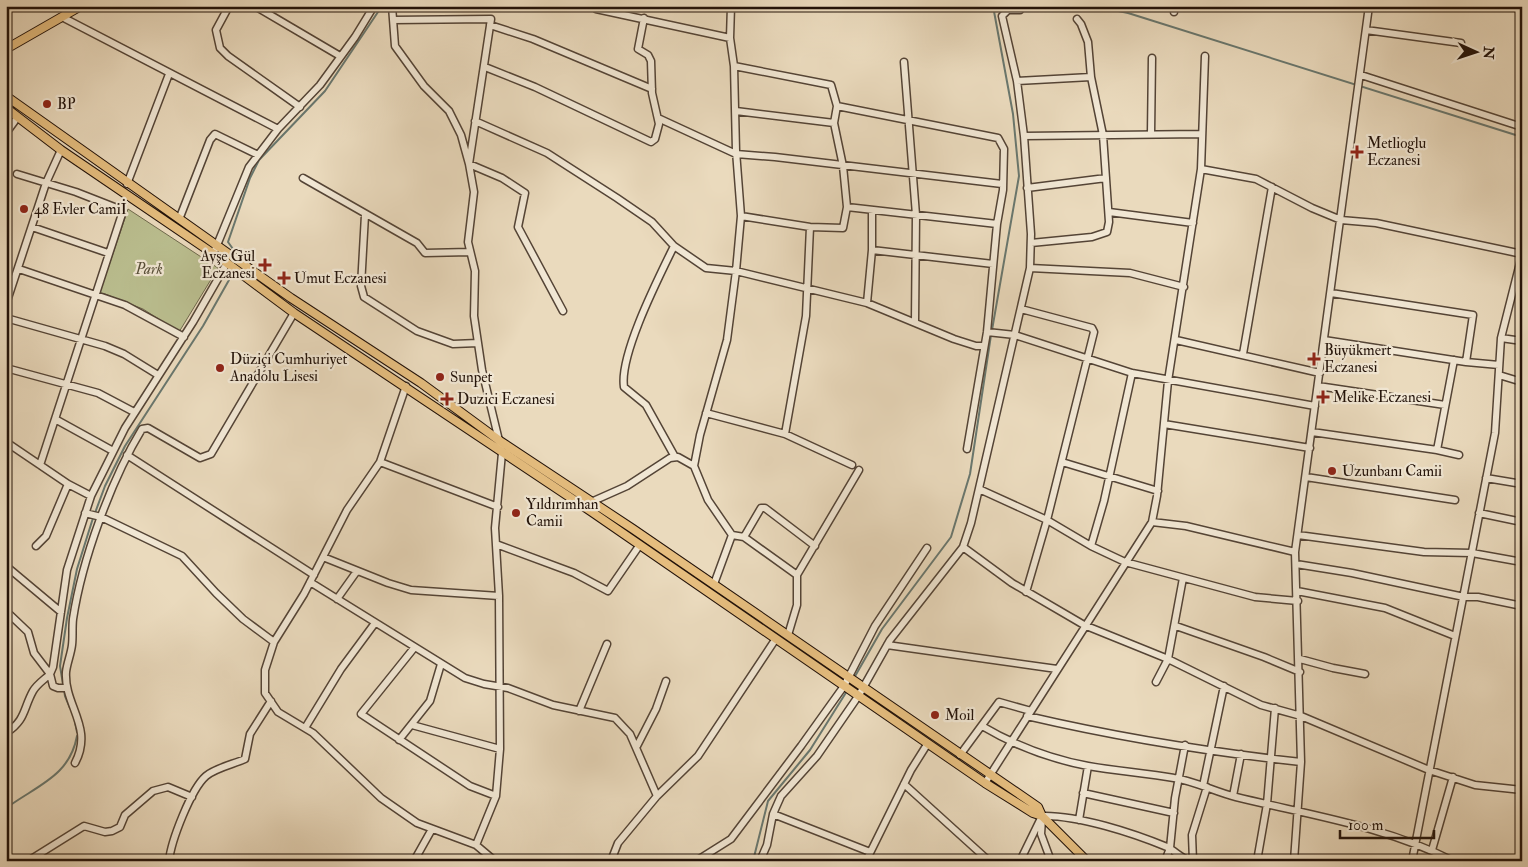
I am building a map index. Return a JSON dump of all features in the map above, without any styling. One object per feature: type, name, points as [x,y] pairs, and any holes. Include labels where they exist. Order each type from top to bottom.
[{"type":"main road","points":[[6,49],[80,6]]},
{"type":"main road","points":[[6,96],[127,184],[180,217],[291,298],[421,382],[500,441],[714,584],[1038,807],[1042,816],[1086,861]]},
{"type":"main road","points":[[6,108],[61,150],[213,253],[294,313],[592,512],[985,783],[1033,813],[1042,816]]},
{"type":"street","points":[[229,6],[216,30],[220,48],[243,68],[300,107]]},
{"type":"street","points":[[255,6],[340,56]]},
{"type":"street","points":[[213,253],[250,166],[278,129],[320,85],[355,37],[374,6]]},
{"type":"street","points":[[392,6],[395,46],[424,86],[449,111],[461,135],[469,164],[474,192],[468,242],[475,271],[474,316],[482,370],[502,453],[496,544],[499,596],[500,750],[496,796],[476,845]]},
{"type":"street","points":[[731,6],[730,38],[734,66],[736,154],[740,216],[736,271],[727,340],[706,413],[694,466],[708,500],[732,535]]},
{"type":"street","points":[[1294,861],[1301,762],[1300,659],[1295,552],[1369,6]]},
{"type":"street","points":[[596,10],[644,18],[730,38]]},
{"type":"street","points":[[760,861],[767,845],[773,814],[781,796],[817,756],[855,682],[887,645],[962,548],[979,489],[1030,268],[1024,136],[1018,81],[1002,16],[1008,10],[1020,10]]},
{"type":"street","points":[[62,17],[278,129]]},
{"type":"street","points":[[485,67],[535,87],[651,142],[655,139],[659,124],[652,89],[651,62],[648,55],[638,49],[644,18]]},
{"type":"street","points":[[393,20],[491,19],[485,67],[474,121],[469,164]]},
{"type":"street","points":[[1030,242],[1092,237],[1107,232],[1109,212],[1103,135],[1092,77],[1088,42],[1081,24],[1077,20]]},
{"type":"street","points":[[490,25],[533,39],[652,89]]},
{"type":"street","points":[[1366,30],[1461,43]]},
{"type":"street","points":[[985,783],[1084,625],[1152,522],[1158,491],[1168,381],[1176,340],[1201,169],[1205,56]]},
{"type":"street","points":[[1151,134],[1152,58]]},
{"type":"street","points":[[904,62],[916,214],[915,322]]},
{"type":"street","points":[[734,66],[831,85],[837,106],[834,123],[843,166],[847,207],[843,228],[810,227],[740,216]]},
{"type":"street","points":[[127,184],[169,74]]},
{"type":"street","points":[[1018,81],[1092,77]]},
{"type":"street","points":[[1360,77],[1522,127]]},
{"type":"street","points":[[837,106],[998,138],[1004,149],[1001,208],[997,224],[993,264],[991,332],[984,346],[967,449]]},
{"type":"street","points":[[736,111],[834,123]]},
{"type":"street","points":[[6,133],[17,118]]},
{"type":"street","points":[[658,118],[736,154],[1002,184]]},
{"type":"street","points":[[474,121],[547,153],[652,222],[674,246],[706,268],[736,271],[867,303],[954,339],[976,346],[984,346]]},
{"type":"street","points":[[180,217],[210,140],[215,134],[258,155]]},
{"type":"street","points":[[1024,136],[1202,134]]},
{"type":"street","points":[[6,304],[46,183],[61,150]]},
{"type":"street","points":[[469,164],[502,178],[525,193],[518,227],[562,311]]},
{"type":"street","points":[[1201,169],[1256,179],[1312,208],[1341,220],[1376,223],[1522,254],[1519,278],[1501,338],[1495,433],[1412,861]]},
{"type":"street","points":[[17,174],[122,210],[40,464]]},
{"type":"street","points":[[303,178],[417,243],[425,253],[470,252]]},
{"type":"street","points":[[1027,188],[1106,178]]},
{"type":"street","points":[[1243,354],[1272,187]]},
{"type":"street","points":[[847,207],[997,224]]},
{"type":"street","points":[[867,303],[872,250],[872,210]]},
{"type":"street","points":[[1109,212],[1193,223]]},
{"type":"street","points":[[365,215],[361,286],[364,297],[417,331],[453,344],[478,343]]},
{"type":"street","points":[[32,227],[108,253]]},
{"type":"street","points":[[786,434],[806,316],[810,227]]},
{"type":"street","points":[[674,246],[655,286],[626,357],[622,375],[624,387],[646,405],[675,457],[694,466]]},
{"type":"street","points":[[872,250],[916,257],[993,264]]},
{"type":"street","points":[[75,763],[80,753],[82,734],[79,720],[64,688],[73,619],[94,515],[91,496],[134,412],[184,338],[227,263]]},
{"type":"street","points":[[1030,268],[1130,273],[1184,286]]},
{"type":"street","points":[[19,269],[140,312],[184,338]]},
{"type":"street","points":[[1331,293],[1473,315],[1466,362]]},
{"type":"street","points":[[1021,309],[1092,328],[1094,332],[1047,520],[1026,592]]},
{"type":"street","points":[[6,733],[16,726],[25,714],[34,690],[50,674],[53,667],[67,570],[94,515],[142,429],[148,428],[200,458],[211,454],[294,313]]},
{"type":"street","points":[[6,318],[80,339],[124,354],[158,375]]},
{"type":"street","points":[[991,332],[1015,335],[1132,373],[1168,381],[1316,406]]},
{"type":"street","points":[[1501,338],[1522,341]]},
{"type":"street","points":[[1176,340],[1320,373]]},
{"type":"street","points":[[1324,340],[1466,362],[1499,365]]},
{"type":"street","points":[[1437,450],[1454,360]]},
{"type":"street","points":[[6,368],[98,393],[134,412]]},
{"type":"street","points":[[1091,546],[1096,536],[1132,373]]},
{"type":"street","points":[[1499,375],[1522,382]]},
{"type":"street","points":[[406,386],[380,462],[347,510],[314,575],[274,642],[265,670],[266,693],[278,712],[313,732],[381,798],[417,823],[476,845],[495,861]]},
{"type":"street","points":[[1318,386],[1445,405]]},
{"type":"street","points":[[706,413],[786,434],[852,466]]},
{"type":"street","points":[[55,419],[113,451]]},
{"type":"street","points":[[1164,424],[1310,448]]},
{"type":"street","points":[[1312,432],[1437,450],[1459,455]]},
{"type":"street","points":[[6,442],[68,484],[91,496]]},
{"type":"street","points":[[127,455],[314,575]]},
{"type":"street","points":[[591,502],[627,486],[670,458],[675,457]]},
{"type":"street","points":[[380,462],[498,507]]},
{"type":"street","points":[[1062,462],[1158,491]]},
{"type":"street","points":[[788,635],[798,605],[797,575],[860,470]]},
{"type":"street","points":[[1306,477],[1455,500]]},
{"type":"street","points":[[1486,478],[1522,484]]},
{"type":"street","points":[[36,546],[46,536],[68,484]]},
{"type":"street","points":[[979,489],[1047,520],[1091,546],[1126,562],[1255,597],[1298,601]]},
{"type":"street","points":[[744,536],[761,508],[765,508],[815,546]]},
{"type":"street","points":[[1479,512],[1522,522]]},
{"type":"street","points":[[94,515],[182,556],[243,619],[274,642]]},
{"type":"street","points":[[1152,522],[1186,526],[1295,552]]},
{"type":"street","points":[[732,535],[744,536],[797,575]]},
{"type":"street","points":[[714,584],[732,535]]},
{"type":"street","points":[[1298,536],[1424,552],[1472,553],[1522,562]]},
{"type":"street","points":[[496,544],[574,573],[608,591],[639,546]]},
{"type":"street","points":[[696,861],[732,838],[850,690],[855,682],[875,626],[927,548]]},
{"type":"street","points":[[962,548],[1026,592],[1084,625],[1168,659],[1261,705],[1301,716],[1429,770],[1475,785],[1522,790]]},
{"type":"street","points":[[323,557],[411,590],[499,596]]},
{"type":"street","points":[[1296,564],[1352,573],[1464,597],[1478,597],[1522,606]]},
{"type":"street","points":[[6,566],[61,612]]},
{"type":"street","points":[[337,599],[357,571]]},
{"type":"street","points":[[1156,682],[1168,659],[1176,626],[1183,578]]},
{"type":"street","points":[[310,582],[465,678],[508,688],[529,698],[615,718],[630,734],[637,746],[657,796]]},
{"type":"street","points":[[1297,590],[1385,608],[1456,636]]},
{"type":"street","points":[[8,613],[28,632],[34,653],[50,674],[54,686],[64,688]]},
{"type":"street","points":[[305,728],[341,669],[375,624]]},
{"type":"street","points":[[1176,626],[1264,657],[1300,672]]},
{"type":"street","points":[[611,861],[618,843],[657,796],[698,756],[775,640]]},
{"type":"street","points":[[579,711],[607,644]]},
{"type":"street","points":[[887,645],[1056,669]]},
{"type":"street","points":[[414,648],[360,714],[470,786],[496,796]]},
{"type":"street","points":[[1300,659],[1332,668],[1365,674]]},
{"type":"street","points":[[399,740],[430,701],[442,664]]},
{"type":"street","points":[[637,746],[656,709],[666,681]]},
{"type":"street","points":[[1192,861],[1192,834],[1205,787],[1224,686]]},
{"type":"street","points":[[169,861],[173,841],[192,797],[206,775],[245,759],[250,734],[271,701]]},
{"type":"street","points":[[960,755],[999,702],[1075,727],[1270,759],[1301,762]]},
{"type":"street","points":[[1257,861],[1267,804],[1275,708]]},
{"type":"street","points":[[412,725],[500,750]]},
{"type":"street","points":[[982,726],[1011,743],[1088,766],[1180,779],[1233,796],[1298,810],[1414,843],[1453,861]]},
{"type":"street","points":[[866,861],[904,784],[928,743]]},
{"type":"street","points":[[1166,861],[1170,848],[1185,745]]},
{"type":"street","points":[[1233,796],[1241,754]]},
{"type":"street","points":[[1079,820],[1088,766]]},
{"type":"street","points":[[1432,850],[1453,777]]},
{"type":"street","points":[[904,784],[989,861]]},
{"type":"street","points":[[28,861],[84,826],[105,832],[120,827],[125,815],[153,791],[168,787],[192,797]]},
{"type":"street","points":[[1082,793],[1174,813]]},
{"type":"street","points":[[773,814],[870,852]]},
{"type":"street","points":[[1042,816],[1061,816],[1079,820],[1170,848],[1192,861]]},
{"type":"street","points":[[1020,861],[1042,816]]},
{"type":"street","points":[[1042,816],[1041,834],[1050,861]]},
{"type":"street","points":[[414,861],[432,828]]},
{"type":"green space","name":"Park","points":[[128,209],[218,268],[179,332],[143,309],[100,292]]},
{"type":"waterway","points":[[233,249],[228,242],[250,178],[259,160],[325,91],[382,6]]},
{"type":"waterway","points":[[992,330],[1019,176],[1013,114],[993,6]]},
{"type":"waterway","points":[[1094,6],[1128,13],[1522,137]]},
{"type":"waterway","points":[[95,513],[105,486],[125,446],[203,326],[229,280]]},
{"type":"waterway","points":[[854,678],[882,629],[951,537],[970,474],[991,335]]},
{"type":"waterway","points":[[70,708],[65,696],[60,666],[77,569],[93,518]]},
{"type":"waterway","points":[[753,861],[768,801],[810,750],[847,691]]},
{"type":"waterway","points":[[75,722],[77,732]]},
{"type":"waterway","points":[[12,804],[53,777],[61,769],[68,760],[77,736]]},
{"type":"place","name":"BP","points":[[47,104]]},
{"type":"place","name":"Metlioglu Eczanesi","points":[[1357,152]]},
{"type":"place","name":"48 Evler Camiİ","points":[[24,209]]},
{"type":"place","name":"Ayşe Gül Eczanesi","points":[[265,265]]},
{"type":"place","name":"Umut Eczanesi","points":[[284,278]]},
{"type":"place","name":"Büyükmert Eczanesi","points":[[1314,359]]},
{"type":"place","name":"Düziçi Cumhuriyet Anadolu Lisesi","points":[[220,368]]},
{"type":"place","name":"Sunpet","points":[[440,377]]},
{"type":"place","name":"Melike Eczanesi","points":[[1323,397]]},
{"type":"place","name":"Duzici Eczanesi","points":[[447,399]]},
{"type":"place","name":"Uzunbanı Camii","points":[[1332,471]]},
{"type":"place","name":"Yıldırımhan Camii","points":[[516,513]]},
{"type":"place","name":"Moil","points":[[935,715]]}]
